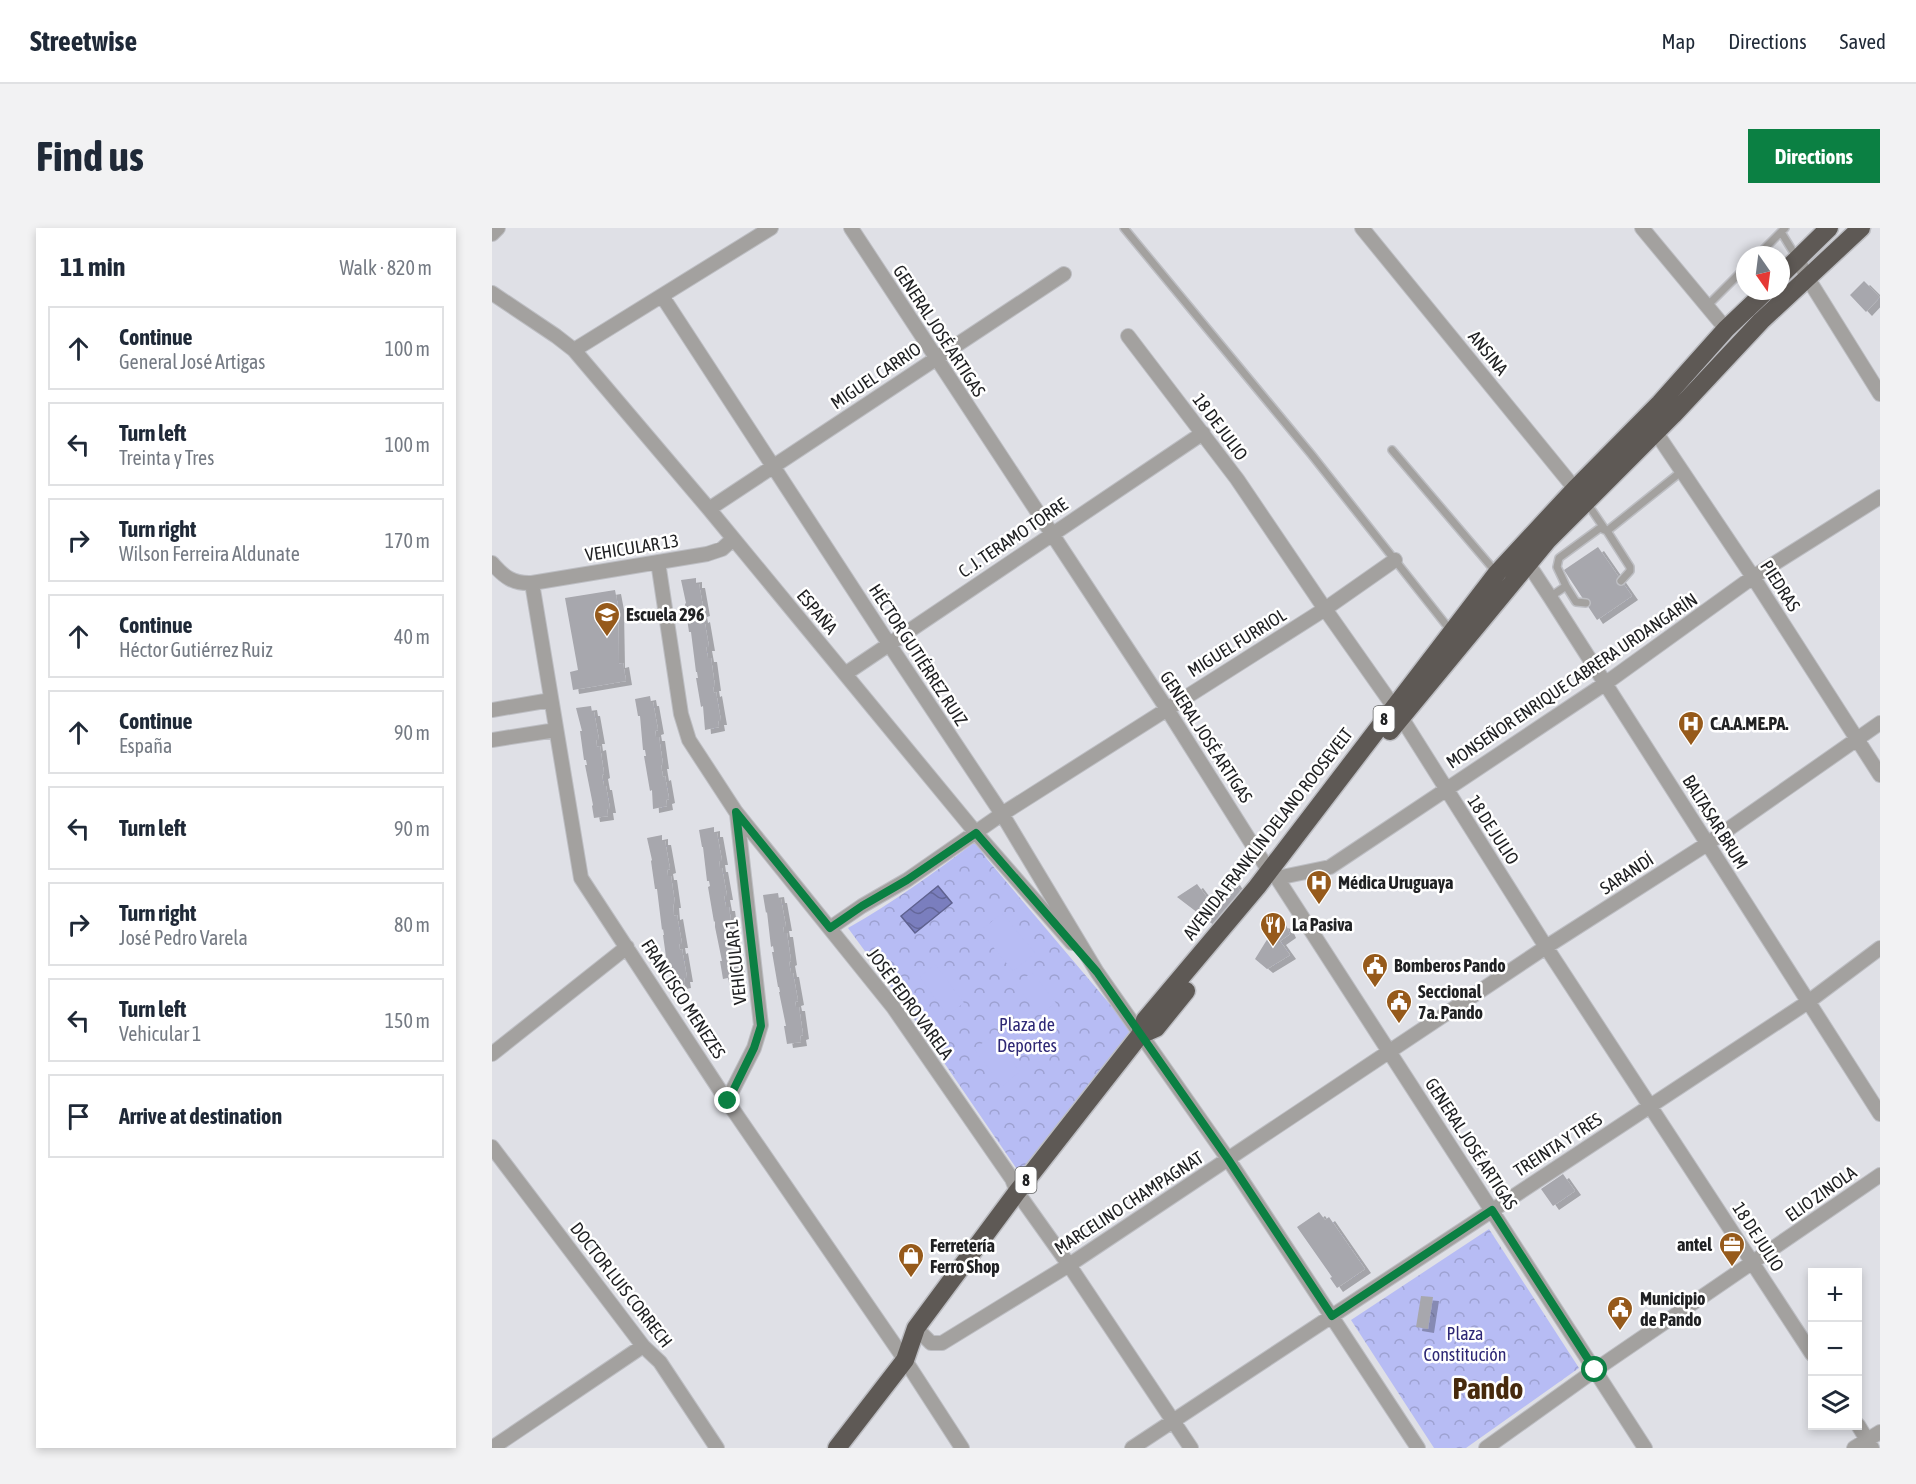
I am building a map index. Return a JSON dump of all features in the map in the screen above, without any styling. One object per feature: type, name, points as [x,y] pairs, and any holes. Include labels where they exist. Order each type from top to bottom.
[{"type":"highway","points":[[1790,265],[1829,228]]},
{"type":"highway","name":"8","points":[[1651,425],[1861,228]]},
{"type":"highway","name":"8","points":[[1651,425],[1726,329],[1757,300]]},
{"type":"highway","name":"AVENIDA FRANKLIN DELANO ROOSEVELT","points":[[837,1448],[905,1360],[916,1328],[1017,1192],[1140,1035],[1145,1020],[1273,874],[1339,780],[1522,559],[1580,495],[1651,425]]},
{"type":"highway","name":"AVENIDA FRANKLIN DELANO ROOSEVELT","points":[[1397,712],[1451,631],[1497,573],[1547,541],[1580,495]]},
{"type":"street","points":[[492,234],[498,228]]},
{"type":"street","points":[[574,350],[771,228]]},
{"type":"street","name":"GENERAL JOSÉ ARTIGAS","points":[[851,228],[1390,1051],[1646,1448]]},
{"type":"street","name":"ANSINA","points":[[1362,228],[1580,495]]},
{"type":"street","points":[[1642,228],[1726,329]]},
{"type":"street","points":[[1797,258],[1880,394]]},
{"type":"street","name":"MIGUEL CARRIO","points":[[710,509],[1064,274]]},
{"type":"street","name":"HÉCTOR GUTIÉRREZ RUIZ","points":[[662,296],[888,644],[1002,814],[1097,972],[1228,1159],[1418,1448]]},
{"type":"street","name":"ESPAÑA","points":[[493,297],[574,350],[710,509],[976,833],[1097,972]]},
{"type":"street","name":"18 DE JULIO","points":[[1128,336],[1237,479],[1397,712],[1649,1107],[1808,1348]]},
{"type":"street","name":"PIEDRAS","points":[[1651,425],[1880,775]]},
{"type":"street","name":"C. J. TERAMO TORRE","points":[[845,674],[1203,433]]},
{"type":"street","name":"MONSEÑOR ENRIQUE CABRERA URDANGARÍN","points":[[1273,874],[1330,867],[1606,683],[1753,578],[1880,497]]},
{"type":"street","name":"VEHICULAR 13","points":[[532,583],[708,554],[722,549],[733,539]]},
{"type":"street","name":"BALTASAR BRUM","points":[[1522,559],[1550,597],[1606,683],[1880,1114]]},
{"type":"street","name":"MIGUEL FURRIOL","points":[[830,928],[907,880],[1002,814],[1325,609],[1395,560]]},
{"type":"street","name":"JOSÉ PEDRO VARELA","points":[[658,562],[681,714],[689,740],[736,812],[894,1007],[1191,1448]]},
{"type":"street","points":[[492,563],[505,577],[519,584],[532,583]]},
{"type":"street","name":"FRANCISCO MENEZES","points":[[532,583],[580,878],[962,1448]]},
{"type":"street","points":[[492,710],[551,700]]},
{"type":"street","name":"SARANDÍ","points":[[1390,1051],[1707,844],[1880,723]]},
{"type":"street","points":[[492,740],[556,730]]},
{"type":"street","name":"VEHICULAR 1","points":[[728,1101],[754,1048],[761,1026],[736,812]]},
{"type":"street","points":[[492,1054],[627,947]]},
{"type":"street","name":"TREINTA Y TRES","points":[[1132,1448],[1808,1002],[1880,948]]},
{"type":"street","name":"MARCELINO CHAMPAGNAT","points":[[916,1328],[931,1343],[942,1343],[1069,1265],[1390,1051]]},
{"type":"street","name":"DOCTOR LUIS CORRECH","points":[[492,1147],[643,1346],[660,1362],[717,1448]]},
{"type":"street","name":"ELIO ZINOLA","points":[[1486,1448],[1595,1370],[1880,1175]]},
{"type":"street","points":[[492,1448],[643,1346]]},
{"type":"street","points":[[1860,1430],[1870,1444]]},
{"type":"street","points":[[1854,1448],[1870,1444],[1880,1432]]},
{"type":"lane","points":[[1124,228],[1311,454],[1451,631]]},
{"type":"lane","points":[[1767,246],[1783,230],[1797,258]]},
{"type":"lane","points":[[1707,306],[1736,277]]},
{"type":"lane","points":[[1392,450],[1497,573]]},
{"type":"lane","points":[[1605,530],[1682,471]]},
{"type":"lane","points":[[1580,495],[1630,567],[1630,571],[1621,580]]},
{"type":"lane","points":[[1586,603],[1576,602],[1566,586],[1557,567],[1559,558],[1600,528],[1605,530]]},
{"type":"lane","points":[[1547,541],[1559,558]]},
{"type":"lane","points":[[1550,597],[1566,586]]},
{"type":"green space","name":"Plaza de Deportes","points":[[975,842],[1136,1035],[1023,1178],[908,1010],[848,928],[913,887]]},
{"type":"green space","points":[[1002,913],[1035,953],[1013,971],[980,931]]},
{"type":"green space","points":[[935,964],[964,1003],[947,1015],[920,977]]},
{"type":"green space","points":[[1032,972],[1056,1003],[1039,1015],[1016,985]]},
{"type":"green space","points":[[994,1035],[1020,1072],[1002,1086],[974,1049]]},
{"type":"green space","name":"Plaza Constitución","points":[[1489,1229],[1579,1368],[1466,1448],[1434,1448],[1351,1320]]},
{"type":"water","points":[[938,886],[952,903],[915,933],[901,916]]},
{"type":"building","points":[[1864,281],[1880,297],[1866,312],[1850,295]]},
{"type":"building","points":[[1598,547],[1632,596],[1597,620],[1564,570]]},
{"type":"building","points":[[696,578],[704,612],[701,613],[709,647],[706,647],[708,658],[711,658],[714,693],[716,692],[721,721],[718,721],[719,727],[705,730],[703,706],[701,707],[681,580]]},
{"type":"building","points":[[615,590],[618,606],[619,664],[623,663],[626,681],[573,690],[570,672],[578,670],[565,598]]},
{"type":"building","points":[[650,696],[658,730],[655,731],[656,737],[659,737],[663,777],[665,776],[669,799],[666,800],[667,806],[653,809],[640,716],[638,716],[635,699]]},
{"type":"building","points":[[591,706],[594,712],[599,740],[596,740],[597,747],[600,746],[604,774],[602,775],[610,809],[607,809],[608,816],[594,818],[580,731],[582,731],[576,708]]},
{"type":"building","points":[[714,827],[722,861],[719,861],[727,896],[724,896],[726,907],[729,907],[732,942],[734,941],[739,970],[736,970],[737,976],[723,979],[720,961],[722,961],[708,887],[710,886],[707,881],[699,830]]},
{"type":"building","points":[[662,835],[670,869],[667,870],[668,876],[671,876],[675,904],[673,904],[674,916],[677,915],[682,944],[679,944],[687,978],[684,978],[685,984],[671,987],[669,963],[667,964],[657,889],[655,889],[647,838]]},
{"type":"building","points":[[1234,881],[1241,892],[1215,926],[1177,897],[1197,884],[1209,900]]},
{"type":"building","points":[[778,893],[781,899],[786,927],[783,927],[784,933],[787,933],[791,961],[789,962],[798,1001],[795,1002],[796,1007],[799,1007],[803,1035],[800,1036],[801,1042],[787,1044],[784,1026],[786,1026],[763,895]]},
{"type":"building","name":"La Pasiva","points":[[1280,924],[1286,925],[1290,934],[1280,941],[1290,955],[1267,969],[1255,959],[1273,930]]},
{"type":"building","points":[[1563,1174],[1575,1191],[1553,1206],[1541,1189]]},
{"type":"building","points":[[1319,1212],[1325,1220],[1329,1217],[1365,1269],[1337,1288],[1330,1278],[1332,1277],[1297,1227]]},
{"type":"building","points":[[1421,1296],[1433,1297],[1428,1329],[1416,1327]]},
{"type":"place","name":"Escuela 296","points":[[607,638]]},
{"type":"place","name":"C.A.A.ME.PA.","points":[[1691,747]]},
{"type":"place","name":"Médica Uruguaya","points":[[1319,906]]},
{"type":"place","name":"La Pasiva","points":[[1273,948]]},
{"type":"place","name":"Bomberos Pando","points":[[1375,989]]},
{"type":"place","name":"Seccional 7a. Pando","points":[[1399,1025]]},
{"type":"place","name":"antel","points":[[1732,1268]]},
{"type":"place","name":"Ferretería Ferro Shop","points":[[911,1279]]},
{"type":"place","name":"Municipio de Pando","points":[[1620,1332]]},
{"type":"district","name":"Pando","points":[[1488,1389]]},
{"type":"route","points":[[728,1101],[754,1048],[761,1026],[736,812],[830,928],[976,833],[1097,972],[1228,1159],[1332,1316],[1492,1210],[1595,1370]]}]
